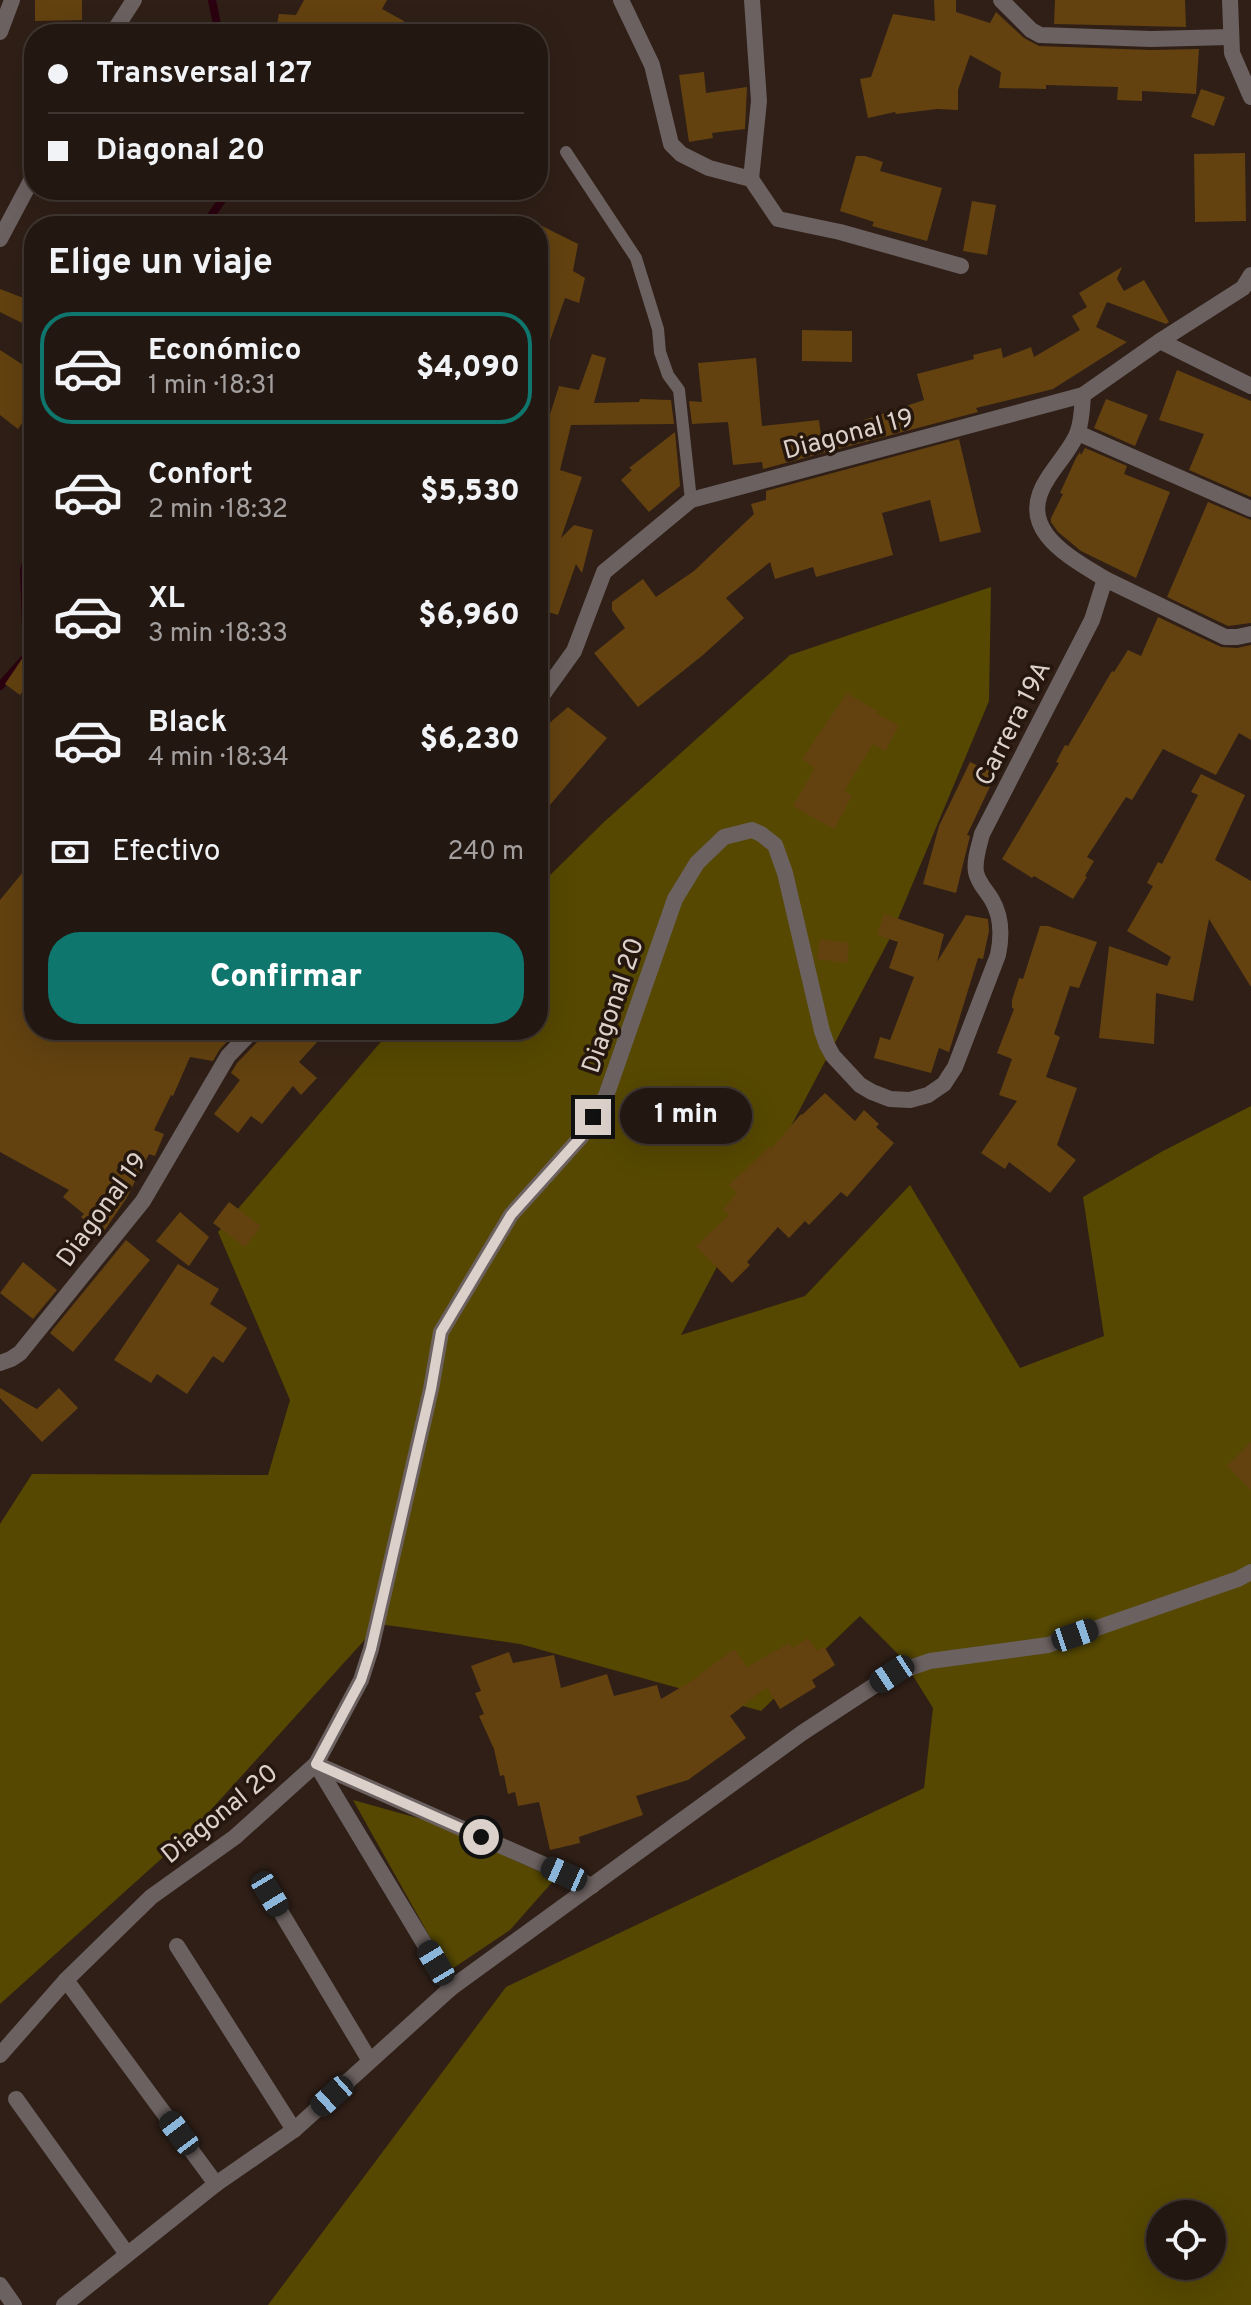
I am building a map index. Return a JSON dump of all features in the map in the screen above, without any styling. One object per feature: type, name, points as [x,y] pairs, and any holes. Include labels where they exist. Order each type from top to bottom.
[{"type":"street","points":[[0,32],[12,0]]},
{"type":"street","points":[[118,24],[134,0]]},
{"type":"street","points":[[621,0],[652,65],[671,144],[681,154],[709,168],[751,179]]},
{"type":"street","points":[[752,0],[759,101],[751,179],[778,219],[840,232],[961,266]]},
{"type":"street","points":[[1001,0],[1040,35],[1151,39],[1230,37]]},
{"type":"street","points":[[1230,0],[1232,53],[1248,80],[1251,97]]},
{"type":"street","points":[[0,239],[24,194]]},
{"type":"street","name":"Diagonal 19","points":[[548,687],[574,651],[604,572],[691,500],[1083,395],[1247,281]]},
{"type":"street","points":[[1160,341],[1251,386]]},
{"type":"street","points":[[1083,395],[1078,433],[1040,490],[1036,510],[1038,520],[1054,544],[1105,579],[1225,637],[1251,634]]},
{"type":"street","points":[[1078,433],[1251,509]]},
{"type":"street","name":"Carrera 19A","points":[[928,1095],[944,1084],[955,1067],[1002,939],[996,909],[976,871],[982,834],[1092,620],[1105,579]]},
{"type":"street","name":"Diagonal 20","points":[[0,2055],[66,1980],[151,1897],[235,1837],[316,1764],[361,1680],[371,1649],[431,1389],[441,1332],[511,1215],[581,1137],[606,1096],[675,899],[689,873],[724,837],[752,830],[775,845],[785,873],[822,1031],[833,1056],[860,1085],[872,1092],[890,1099],[910,1100],[928,1095]]},
{"type":"street","name":"Diagonal 19","points":[[0,1363],[20,1353],[143,1201],[228,1056],[243,1040]]},
{"type":"street","points":[[64,2305],[216,2184],[294,2130],[451,1988],[802,1733],[892,1674],[930,1661],[1048,1645],[1251,1572]]},
{"type":"street","points":[[316,1764],[592,1886]]},
{"type":"street","points":[[316,1764],[451,1988]]},
{"type":"street","points":[[270,1894],[370,2061]]},
{"type":"street","points":[[177,1946],[294,2130]]},
{"type":"street","points":[[66,1980],[216,2184]]},
{"type":"street","points":[[16,2099],[127,2254]]},
{"type":"street","points":[[0,2285],[14,2305]]},
{"type":"lane","points":[[566,152],[636,258],[658,329],[660,352],[668,375],[679,390],[691,500]]},
{"type":"shaded area","points":[[991,587],[989,701],[889,940],[681,1335],[805,1296],[910,1185],[1020,1368],[1104,1336],[1083,1197],[1251,1106],[1251,2305],[268,2305],[506,1987],[924,1788],[933,1708],[902,1658],[860,1616],[761,1711],[520,1644],[379,1624],[190,1833],[0,2004],[0,1524],[32,1474],[268,1475],[290,1400],[218,1232],[382,1040],[548,1040],[548,877],[604,822],[790,655]]},
{"type":"shaded area","points":[[353,1800],[432,1822],[555,1879],[510,1930],[449,1971]]},
{"type":"building","points":[[35,0],[82,0],[82,20],[35,21]]},
{"type":"building","points":[[304,0],[387,0],[382,9],[404,21],[402,24],[277,24],[279,14],[296,15]]},
{"type":"building","points":[[934,0],[956,0],[956,12],[990,23],[996,12],[1024,38],[1039,46],[1199,49],[1196,94],[1142,91],[1142,101],[1117,100],[1118,87],[1046,85],[1046,89],[999,88],[1001,72],[970,55],[958,90],[958,110],[895,112],[868,118],[860,79],[871,77],[893,14],[935,21]]},
{"type":"building","points":[[1055,0],[1185,0],[1186,27],[1054,24]]},
{"type":"building","points":[[704,72],[706,93],[747,87],[745,129],[712,133],[713,138],[689,142],[679,75]]},
{"type":"building","points":[[1201,89],[1225,97],[1214,126],[1191,117]]},
{"type":"building","points":[[1245,153],[1246,221],[1195,222],[1194,154]]},
{"type":"building","points":[[856,156],[883,162],[880,171],[942,188],[927,241],[872,226],[874,222],[840,211]]},
{"type":"building","points":[[972,201],[996,205],[987,255],[963,251]]},
{"type":"building","points":[[548,229],[578,244],[573,271],[585,278],[579,303],[565,298],[548,346]]},
{"type":"building","points":[[1122,267],[1117,279],[1124,291],[1144,280],[1169,322],[1166,324],[1107,302],[1096,327],[1127,342],[1053,389],[763,469],[762,462],[733,465],[728,422],[692,424],[689,401],[702,402],[698,363],[756,358],[762,426],[819,420],[821,436],[867,428],[864,420],[924,400],[917,374],[974,359],[973,355],[1001,348],[1003,358],[1031,347],[1034,357],[1080,330],[1072,316],[1087,307],[1079,293]]},
{"type":"building","points":[[0,289],[24,298],[24,324],[0,312]]},
{"type":"building","points":[[802,330],[852,331],[852,362],[802,361]]},
{"type":"building","points":[[0,350],[24,366],[24,420],[18,429],[0,415]]},
{"type":"building","points":[[592,354],[606,358],[594,403],[671,400],[674,424],[571,425],[560,470],[582,477],[561,538],[574,525],[593,530],[582,573],[576,564],[558,615],[548,612],[548,421],[559,386],[579,390]]},
{"type":"building","points":[[1177,370],[1251,401],[1251,497],[1189,470],[1204,434],[1159,420]]},
{"type":"building","points":[[1106,399],[1148,415],[1135,446],[1094,428]]},
{"type":"building","points":[[675,432],[680,486],[649,512],[621,480],[632,470],[629,468]]},
{"type":"building","points":[[959,439],[981,532],[940,542],[930,500],[882,513],[893,555],[816,577],[813,567],[775,579],[770,562],[726,598],[744,618],[638,707],[594,653],[625,628],[612,610],[612,602],[643,579],[656,597],[694,571],[754,514],[751,504],[766,500],[766,491]]},
{"type":"building","points":[[1085,448],[1127,466],[1124,474],[1170,492],[1136,578],[1081,551],[1051,522],[1076,458]]},
{"type":"building","points":[[1208,502],[1251,520],[1251,623],[1228,626],[1167,597]]},
{"type":"building","points":[[1158,617],[1221,647],[1251,645],[1251,740],[1239,733],[1216,775],[1163,749],[1132,800],[1126,797],[1087,857],[1094,861],[1073,899],[1002,859],[1059,763],[1056,762],[1065,745],[1068,746],[1112,671],[1128,650],[1141,656]]},
{"type":"building","points":[[24,656],[24,689],[20,695],[5,684]]},
{"type":"building","points":[[847,693],[899,726],[885,751],[873,744],[844,791],[852,796],[834,829],[793,806],[815,768],[802,759]]},
{"type":"building","points":[[568,707],[607,738],[548,807],[548,724]]},
{"type":"building","points":[[970,762],[996,774],[967,835],[970,836],[956,893],[923,884],[939,826]]},
{"type":"building","points":[[1201,774],[1245,795],[1215,860],[1251,881],[1251,987],[1209,919],[1193,1001],[1156,993],[1154,1044],[1099,1038],[1109,946],[1167,966],[1171,957],[1127,931],[1153,886],[1147,883],[1158,862],[1162,864],[1198,795],[1191,792]]},
{"type":"building","points":[[24,873],[24,1040],[229,1040],[213,1061],[190,1057],[154,1130],[164,1134],[155,1156],[149,1154],[126,1199],[102,1234],[63,1197],[69,1190],[0,1152],[0,900]]},
{"type":"building","points":[[884,914],[944,934],[937,962],[966,915],[988,919],[989,931],[983,959],[978,958],[949,1052],[939,1048],[931,1073],[874,1058],[880,1037],[890,1040],[914,977],[889,968],[898,942],[877,935]]},
{"type":"building","points":[[1040,926],[1097,942],[1079,988],[1070,986],[1054,1034],[1060,1037],[1046,1077],[1077,1088],[1057,1145],[1076,1160],[1050,1193],[1009,1162],[1005,1169],[981,1153],[1017,1101],[999,1095],[1012,1059],[997,1053],[1014,1009],[1012,1000],[1019,978],[1023,979]]},
{"type":"building","points":[[820,939],[849,943],[847,963],[817,959]]},
{"type":"building","points":[[259,1040],[319,1040],[299,1062],[317,1078],[301,1095],[293,1086],[262,1124],[251,1116],[238,1133],[214,1114],[240,1080],[231,1073]]},
{"type":"building","points":[[825,1093],[855,1121],[864,1110],[879,1124],[876,1127],[894,1143],[847,1197],[841,1192],[809,1225],[805,1221],[789,1238],[778,1227],[747,1262],[750,1265],[732,1283],[696,1246],[729,1215],[723,1209],[737,1193],[729,1185],[770,1146],[772,1148],[801,1114]]},
{"type":"building","points":[[229,1202],[261,1226],[245,1247],[213,1223]]},
{"type":"building","points":[[180,1212],[209,1237],[189,1266],[156,1241]]},
{"type":"building","points":[[126,1240],[150,1260],[73,1352],[50,1333]]},
{"type":"building","points":[[23,1262],[57,1290],[33,1319],[0,1293]]},
{"type":"building","points":[[178,1264],[219,1289],[210,1304],[247,1328],[223,1363],[213,1356],[187,1394],[157,1374],[151,1383],[114,1360]]},
{"type":"building","points":[[0,1388],[37,1409],[59,1388],[78,1408],[42,1442],[0,1398]]},
{"type":"building","points":[[1251,1442],[1251,1490],[1227,1466]]},
{"type":"building","points":[[808,1638],[817,1651],[824,1646],[835,1665],[812,1680],[816,1687],[780,1709],[767,1687],[730,1716],[746,1738],[688,1780],[636,1796],[643,1815],[579,1837],[580,1843],[550,1850],[539,1802],[518,1806],[515,1792],[508,1794],[504,1775],[500,1776],[494,1749],[479,1716],[484,1714],[475,1693],[481,1691],[471,1666],[509,1652],[513,1663],[554,1655],[561,1688],[607,1674],[614,1696],[657,1685],[661,1699],[693,1680],[734,1649],[747,1667],[789,1643],[792,1648]]},
{"type":"waterway","points":[[212,0],[217,24]]},
{"type":"waterway","points":[[211,216],[222,200]]},
{"type":"waterway","points":[[0,686],[24,659]]},
{"type":"route","points":[[481,1837],[316,1764],[361,1680],[371,1649],[431,1389],[441,1332],[511,1215],[581,1137],[593,1117]]}]
